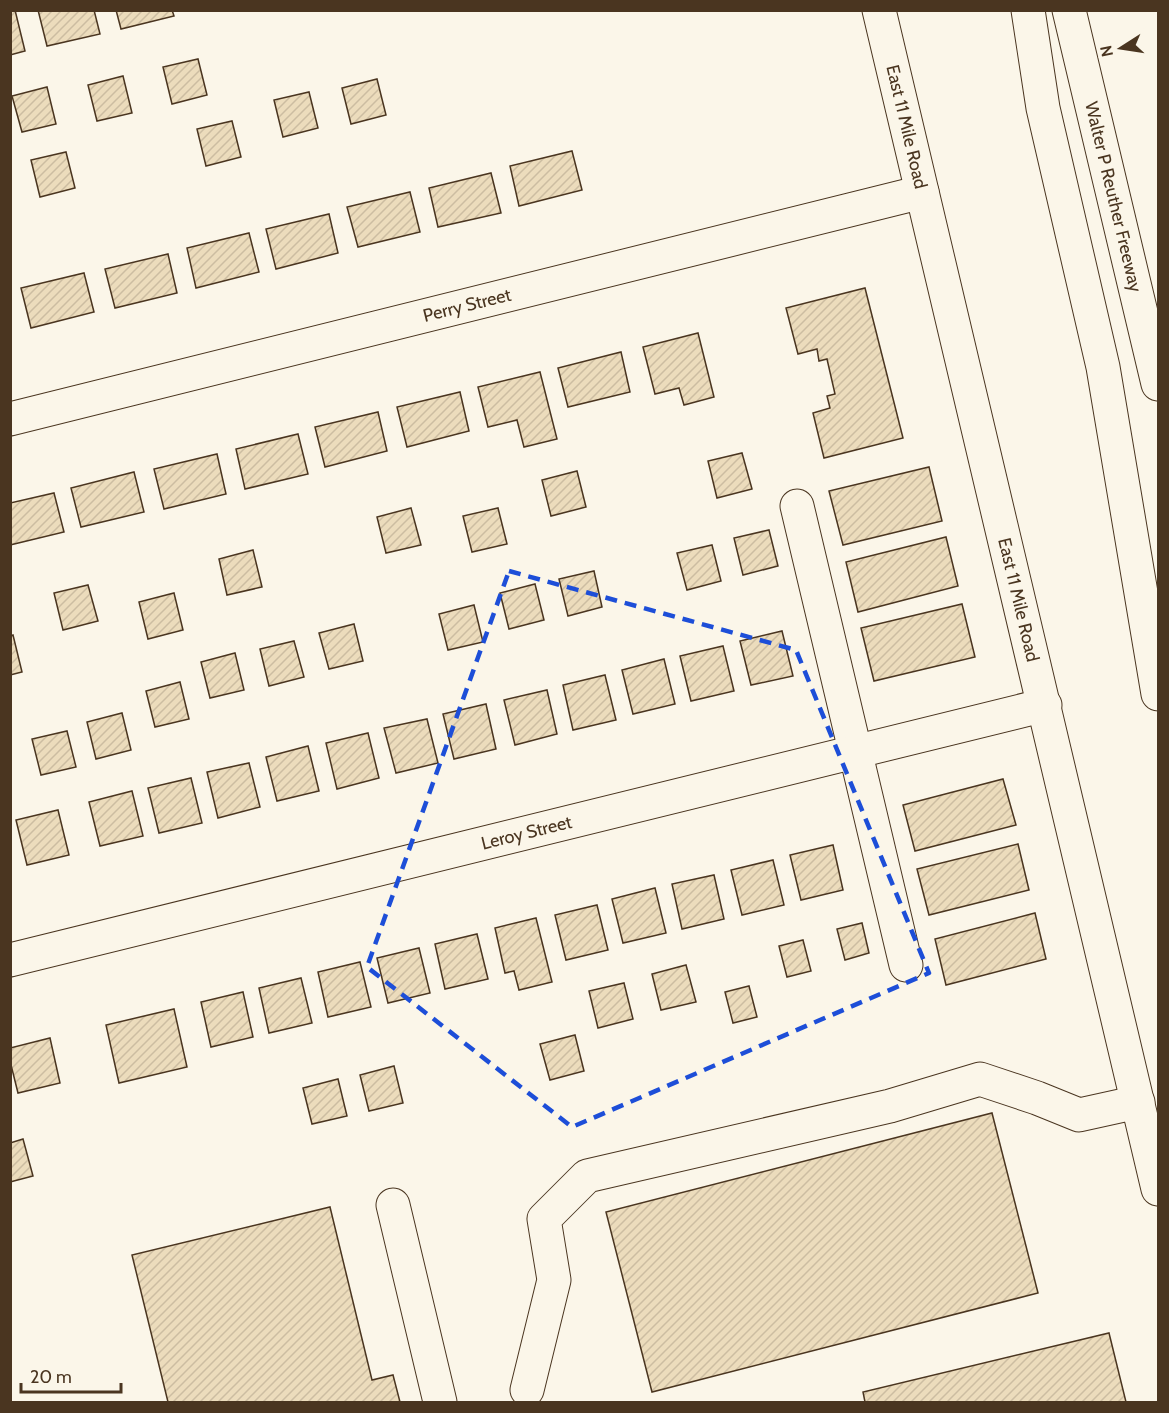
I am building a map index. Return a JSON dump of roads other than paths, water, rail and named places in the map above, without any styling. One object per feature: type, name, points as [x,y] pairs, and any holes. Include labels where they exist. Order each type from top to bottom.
[{"type":"main road","name":"East 11 Mile Road","points":[[879,10],[1158,1189]]},
{"type":"main road","points":[[1028,10],[1043,108],[1103,367],[1158,694]]},
{"type":"main road","name":"Walter P Reuther Freeway","points":[[1069,10],[1158,384]]},
{"type":"main road","name":"Perry Street","points":[[10,419],[922,192]]},
{"type":"main road","points":[[797,506],[906,964]]},
{"type":"main road","name":"Leroy Street","points":[[10,960],[1045,705]]},
{"type":"main road","points":[[527,1390],[554,1280],[544,1219],[587,1176],[890,1106],[980,1079],[1079,1115],[1138,1102]]},
{"type":"main road","points":[[393,1205],[440,1402]]}]
